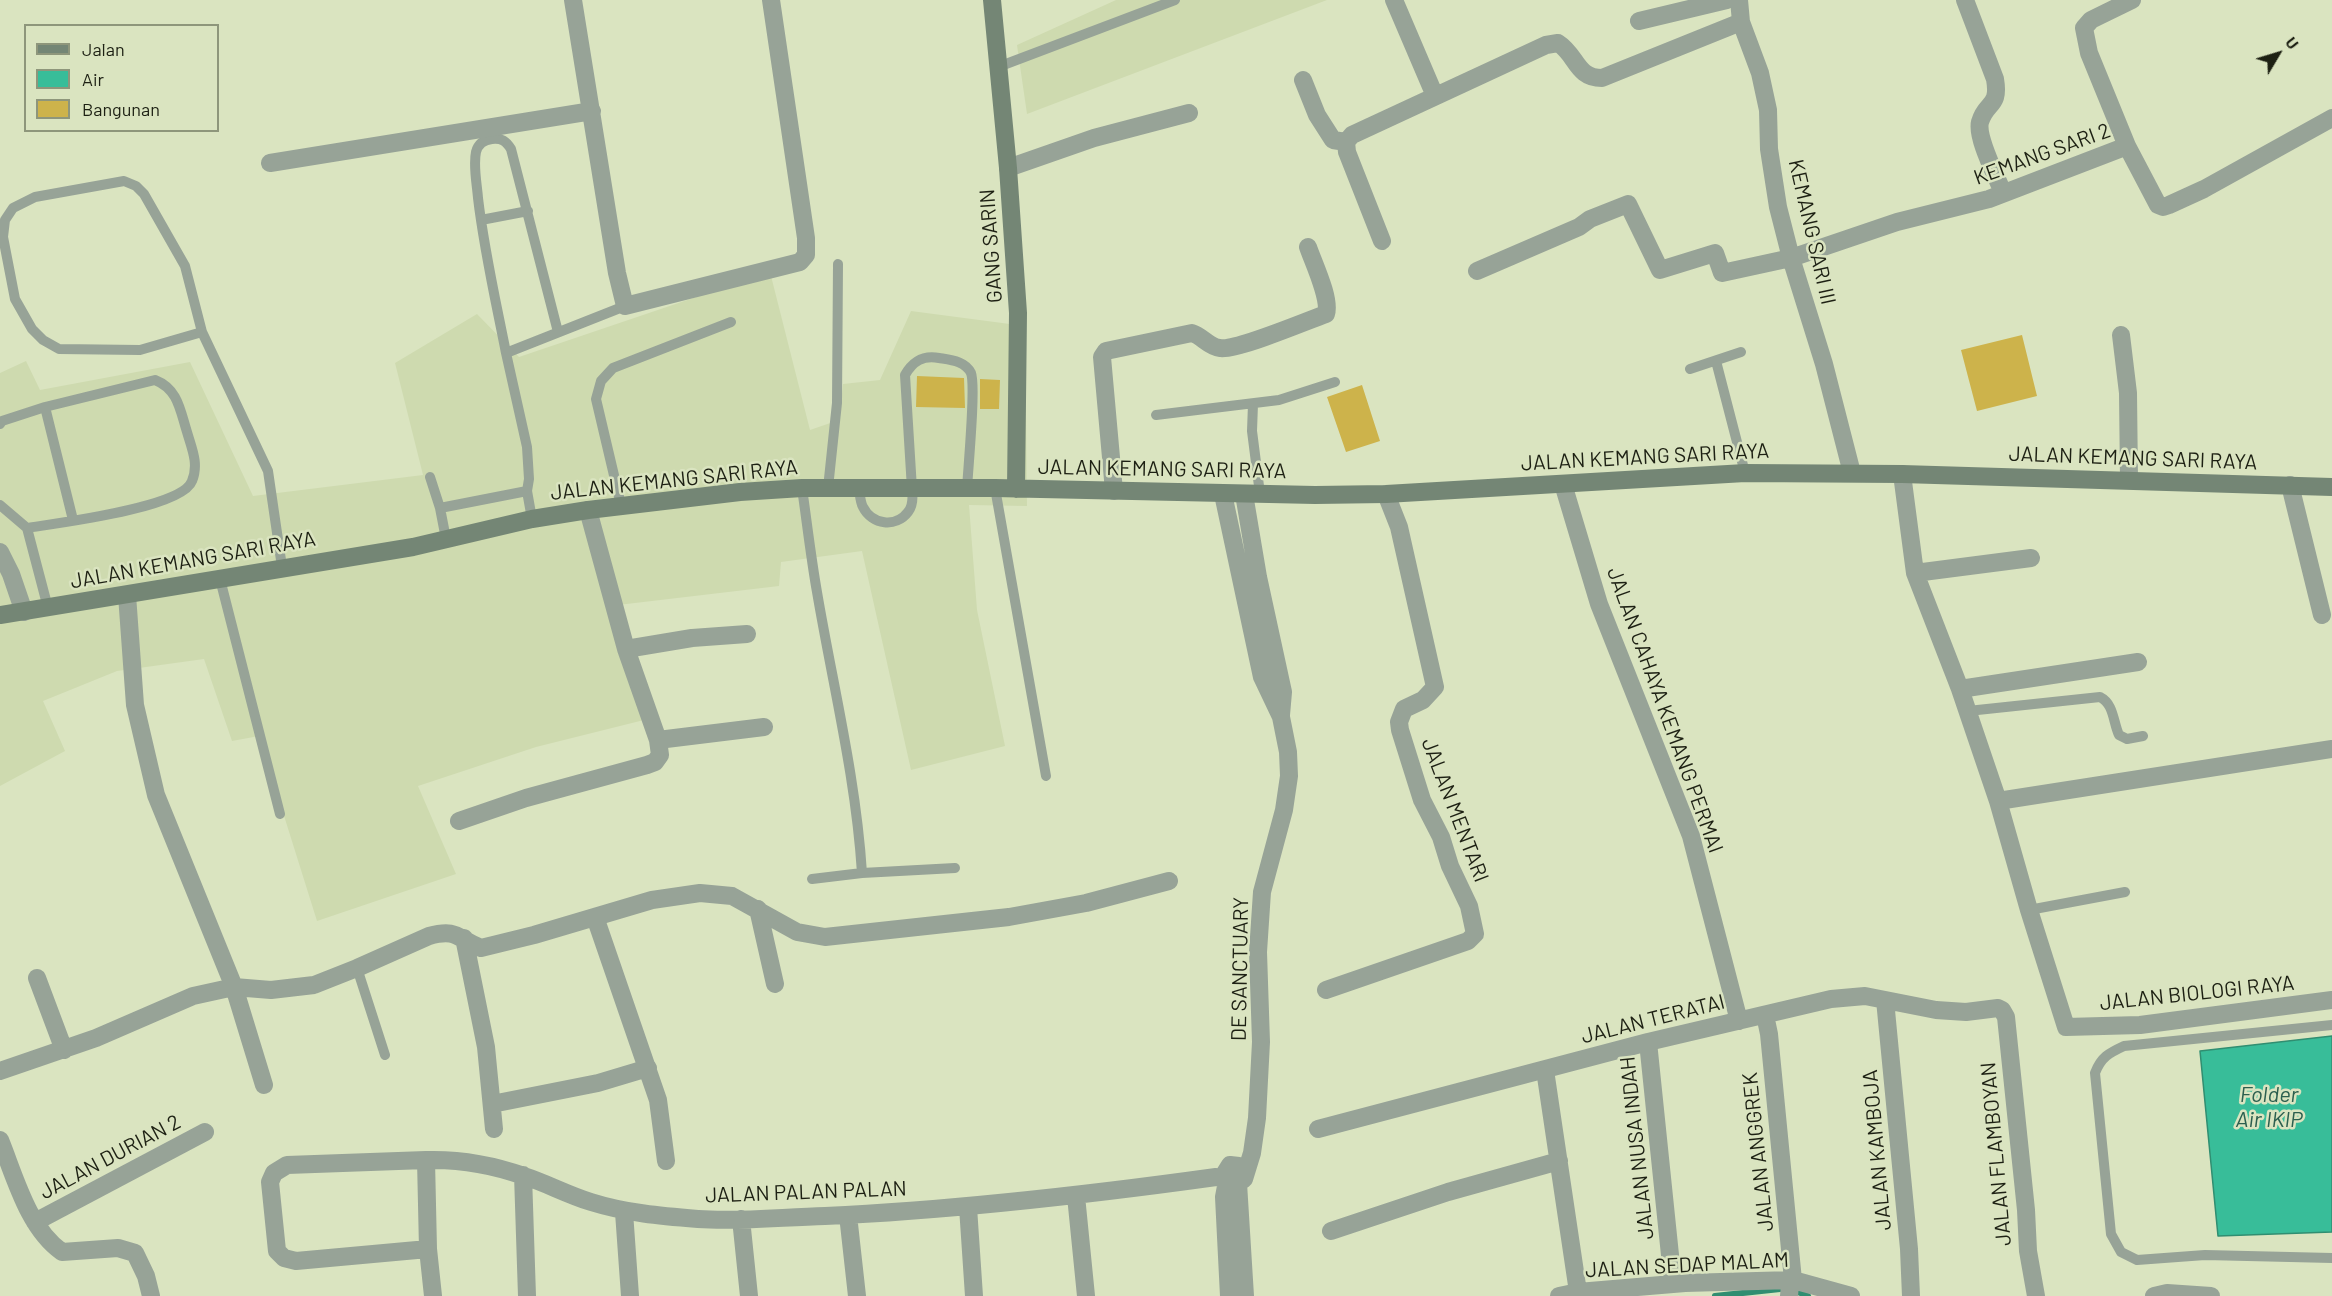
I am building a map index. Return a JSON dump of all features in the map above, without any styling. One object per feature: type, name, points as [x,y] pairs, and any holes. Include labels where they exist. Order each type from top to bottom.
[{"type":"main road","name":"GANG SARIN","points":[[992,0],[1008,168],[1018,313],[1016,489]]},
{"type":"main road","name":"JALAN KEMANG SARI RAYA","points":[[0,615],[413,547],[532,519],[588,510],[740,492],[802,488],[995,488],[1223,494],[1386,494],[1745,473],[1902,474],[2332,487]]},
{"type":"street","points":[[573,0],[617,273],[625,306],[800,262],[806,255],[806,238],[771,0]]},
{"type":"street","points":[[1394,0],[1435,96]]},
{"type":"street","points":[[1639,21],[1727,0]]},
{"type":"street","name":"KEMANG SARI III","points":[[1738,0],[1741,22],[1760,73],[1768,110],[1771,157],[1778,207],[1791,258],[1824,364],[1852,473]]},
{"type":"street","points":[[1965,0],[1995,80],[1997,93],[1980,123],[1981,136],[2003,194]]},
{"type":"street","points":[[2127,146],[2089,53],[2084,28],[2091,20],[2132,0]]},
{"type":"street","points":[[1382,241],[1347,152],[1346,142],[1352,135],[1371,124],[1546,45],[1558,43],[1566,48],[1581,71],[1590,78],[1602,78],[1741,22]]},
{"type":"street","points":[[1303,80],[1317,115],[1333,140],[1346,142]]},
{"type":"street","points":[[270,163],[592,111]]},
{"type":"street","points":[[1008,168],[1094,138],[1189,113]]},
{"type":"street","name":"KEMANG SARI 2","points":[[1478,271],[1579,227],[1590,219],[1628,204],[1660,270],[1715,253],[1722,273],[1791,258],[1897,222],[1989,199],[2127,146],[2158,205],[2163,207],[2204,189],[2332,118]]},
{"type":"street","points":[[1114,490],[1102,357],[1106,351],[1192,333],[1199,335],[1211,346],[1221,349],[1257,339],[1326,314],[1328,309],[1308,247]]},
{"type":"street","points":[[2121,335],[2128,393],[2128,480]]},
{"type":"street","points":[[1902,474],[1915,573],[1968,711],[1998,801],[2029,910]]},
{"type":"street","name":"JALAN CAHAYA KEMANG PERMAI","points":[[1563,484],[1599,604],[1691,836],[1739,1021]]},
{"type":"street","points":[[2290,485],[2322,615]]},
{"type":"street","name":"DE SANCTUARY","points":[[1223,494],[1262,677],[1281,717],[1288,752],[1289,777],[1284,810],[1262,892],[1258,952],[1262,1042],[1257,1118],[1252,1153],[1230,1176]]},
{"type":"street","name":"DE SANCTUARY","points":[[1252,494],[1258,577],[1283,693],[1281,717]]},
{"type":"street","name":"JALAN MENTARI","points":[[1326,990],[1468,941],[1474,936],[1476,930],[1469,906],[1450,867],[1441,837],[1422,800],[1400,730],[1399,722],[1404,710],[1430,695],[1435,687],[1399,527],[1386,494]]},
{"type":"street","points":[[459,821],[526,798],[655,762],[660,755],[658,740],[626,649],[588,510]]},
{"type":"street","points":[[0,552],[11,574],[24,612]]},
{"type":"street","points":[[1915,573],[2031,558]]},
{"type":"street","points":[[127,595],[135,705],[156,795],[234,987],[264,1085]]},
{"type":"street","points":[[626,649],[692,638],[747,634]]},
{"type":"street","points":[[1960,689],[2138,662]]},
{"type":"street","points":[[658,740],[764,727]]},
{"type":"street","points":[[1998,801],[2332,749]]},
{"type":"street","points":[[0,1071],[64,1050],[193,996],[234,987],[271,990],[314,985],[441,933],[453,933],[481,948],[534,935],[652,900],[700,893],[732,896],[797,932],[825,937],[1008,918],[1086,903],[1169,881]]},
{"type":"street","points":[[758,909],[775,984]]},
{"type":"street","name":"JALAN BIOLOGI RAYA","points":[[2029,910],[2066,1027],[2140,1025],[2332,1000]]},
{"type":"street","points":[[596,917],[658,1100],[666,1161]]},
{"type":"street","points":[[464,938],[486,1047],[494,1129]]},
{"type":"street","points":[[37,978],[64,1050]]},
{"type":"street","name":"JALAN TERATAI","points":[[1318,1130],[1648,1042],[1831,999],[1865,996],[1936,1010],[1966,1012],[1998,1008],[2002,1010]]},
{"type":"street","name":"JALAN KAMBOJA","points":[[1885,1000],[1909,1249],[1911,1296]]},
{"type":"street","name":"JALAN FLAMBOYAN","points":[[2002,1010],[2006,1017],[2028,1251],[2036,1295]]},
{"type":"street","name":"JALAN ANGGREK","points":[[1765,1015],[1769,1034],[1790,1287]]},
{"type":"street","name":"JALAN NUSA INDAH","points":[[1648,1042],[1673,1284]]},
{"type":"street","points":[[492,1104],[598,1083],[648,1068]]},
{"type":"street","points":[[1545,1070],[1578,1292]]},
{"type":"street","name":"JALAN DURIAN 2","points":[[35,1222],[205,1132]]},
{"type":"street","points":[[0,1140],[35,1222],[62,1252],[118,1248],[135,1252],[146,1276],[151,1296]]},
{"type":"street","name":"JALAN PALAN PALAN","points":[[428,1249],[296,1261],[284,1258],[277,1251],[270,1182],[274,1173],[287,1165],[448,1159],[523,1175],[588,1201],[624,1212],[701,1219],[848,1215],[968,1207],[1230,1176]]},
{"type":"street","points":[[426,1160],[428,1249],[433,1296]]},
{"type":"street","points":[[1331,1231],[1448,1192],[1559,1161]]},
{"type":"street","points":[[523,1175],[527,1296]]},
{"type":"street","points":[[1229,1296],[1224,1197],[1230,1176]]},
{"type":"street","points":[[1230,1176],[1245,1296]]},
{"type":"street","points":[[1076,1196],[1086,1296]]},
{"type":"street","points":[[968,1207],[974,1296]]},
{"type":"street","points":[[624,1212],[630,1296]]},
{"type":"street","points":[[848,1215],[857,1296]]},
{"type":"street","points":[[741,1219],[749,1296]]},
{"type":"street","name":"JALAN SEDAP MALAM","points":[[1559,1296],[1578,1292],[1673,1284],[1790,1287],[1851,1296]]},
{"type":"street","points":[[2154,1296],[2166,1293],[2211,1296]]},
{"type":"lane","points":[[998,67],[1175,0]]},
{"type":"lane","points":[[532,519],[527,491],[529,479],[527,447],[506,353],[481,220],[476,158],[479,144],[485,140],[500,139],[506,141],[511,148],[558,332]]},
{"type":"lane","points":[[202,332],[140,350],[59,349],[43,340],[32,329],[15,298],[3,237],[5,220],[13,208],[34,197],[124,181],[136,186],[144,194],[185,266],[202,332],[267,471],[282,567]]},
{"type":"lane","points":[[481,220],[528,211]]},
{"type":"lane","points":[[828,488],[837,403],[838,264]]},
{"type":"lane","points":[[506,353],[625,306]]},
{"type":"lane","points":[[621,505],[596,399],[601,381],[613,368],[731,322]]},
{"type":"lane","points":[[1690,369],[1741,352]]},
{"type":"lane","points":[[859,488],[863,508],[873,519],[886,523],[899,520],[909,511],[913,501],[905,375],[911,365],[920,359],[933,357],[957,361],[971,374],[967,489]]},
{"type":"lane","points":[[1716,361],[1745,473]]},
{"type":"lane","points":[[0,424],[2,421],[45,407],[155,380],[166,384],[176,395],[196,465],[192,482],[174,497],[141,508],[27,528]]},
{"type":"lane","points":[[1156,415],[1279,400],[1335,382]]},
{"type":"lane","points":[[1252,494],[1253,404]]},
{"type":"lane","points":[[45,407],[73,520]]},
{"type":"lane","points":[[430,477],[440,507],[446,539]]},
{"type":"lane","points":[[802,488],[857,816],[862,873]]},
{"type":"lane","points":[[995,488],[1046,776]]},
{"type":"lane","points":[[440,507],[527,491]]},
{"type":"lane","points":[[0,505],[27,528],[48,608]]},
{"type":"lane","points":[[220,579],[280,814]]},
{"type":"lane","points":[[1968,711],[2100,697],[2106,700],[2111,707],[2119,735],[2127,739],[2143,736]]},
{"type":"lane","points":[[812,879],[862,873],[956,868]]},
{"type":"lane","points":[[2029,910],[2125,892]]},
{"type":"lane","points":[[357,968],[385,1055]]},
{"type":"lane","points":[[2332,1025],[2124,1046],[2108,1053],[2100,1061],[2095,1073],[2110,1234],[2121,1252],[2137,1260],[2205,1255],[2332,1258]]},
{"type":"shaded area","points":[[1116,0],[1327,0],[1027,114],[1017,45]]},
{"type":"shaded area","points":[[770,272],[810,430],[839,420],[843,384],[880,380],[911,311],[1025,326],[1027,506],[969,505],[977,610],[1005,746],[911,770],[862,551],[781,562],[779,586],[618,605],[648,719],[536,747],[418,786],[456,874],[317,921],[259,736],[232,741],[204,659],[117,671],[43,701],[65,751],[0,786],[0,373],[26,361],[40,390],[190,362],[253,496],[423,475],[395,363],[477,314],[519,357]]},
{"type":"water","name":"Folder Air IKIP","points":[[2332,1036],[2332,1232],[2218,1236],[2200,1051]]},
{"type":"building","points":[[2022,335],[2037,396],[1977,411],[1961,350]]},
{"type":"building","points":[[917,376],[964,378],[965,408],[916,407]]},
{"type":"building","points":[[980,379],[1000,380],[999,409],[980,409]]},
{"type":"building","points":[[1362,385],[1380,441],[1346,452],[1327,397]]},
{"type":"waterway","points":[[1715,1296],[1780,1289]]},
{"type":"waterway","points":[[1793,1290],[1808,1296]]}]
